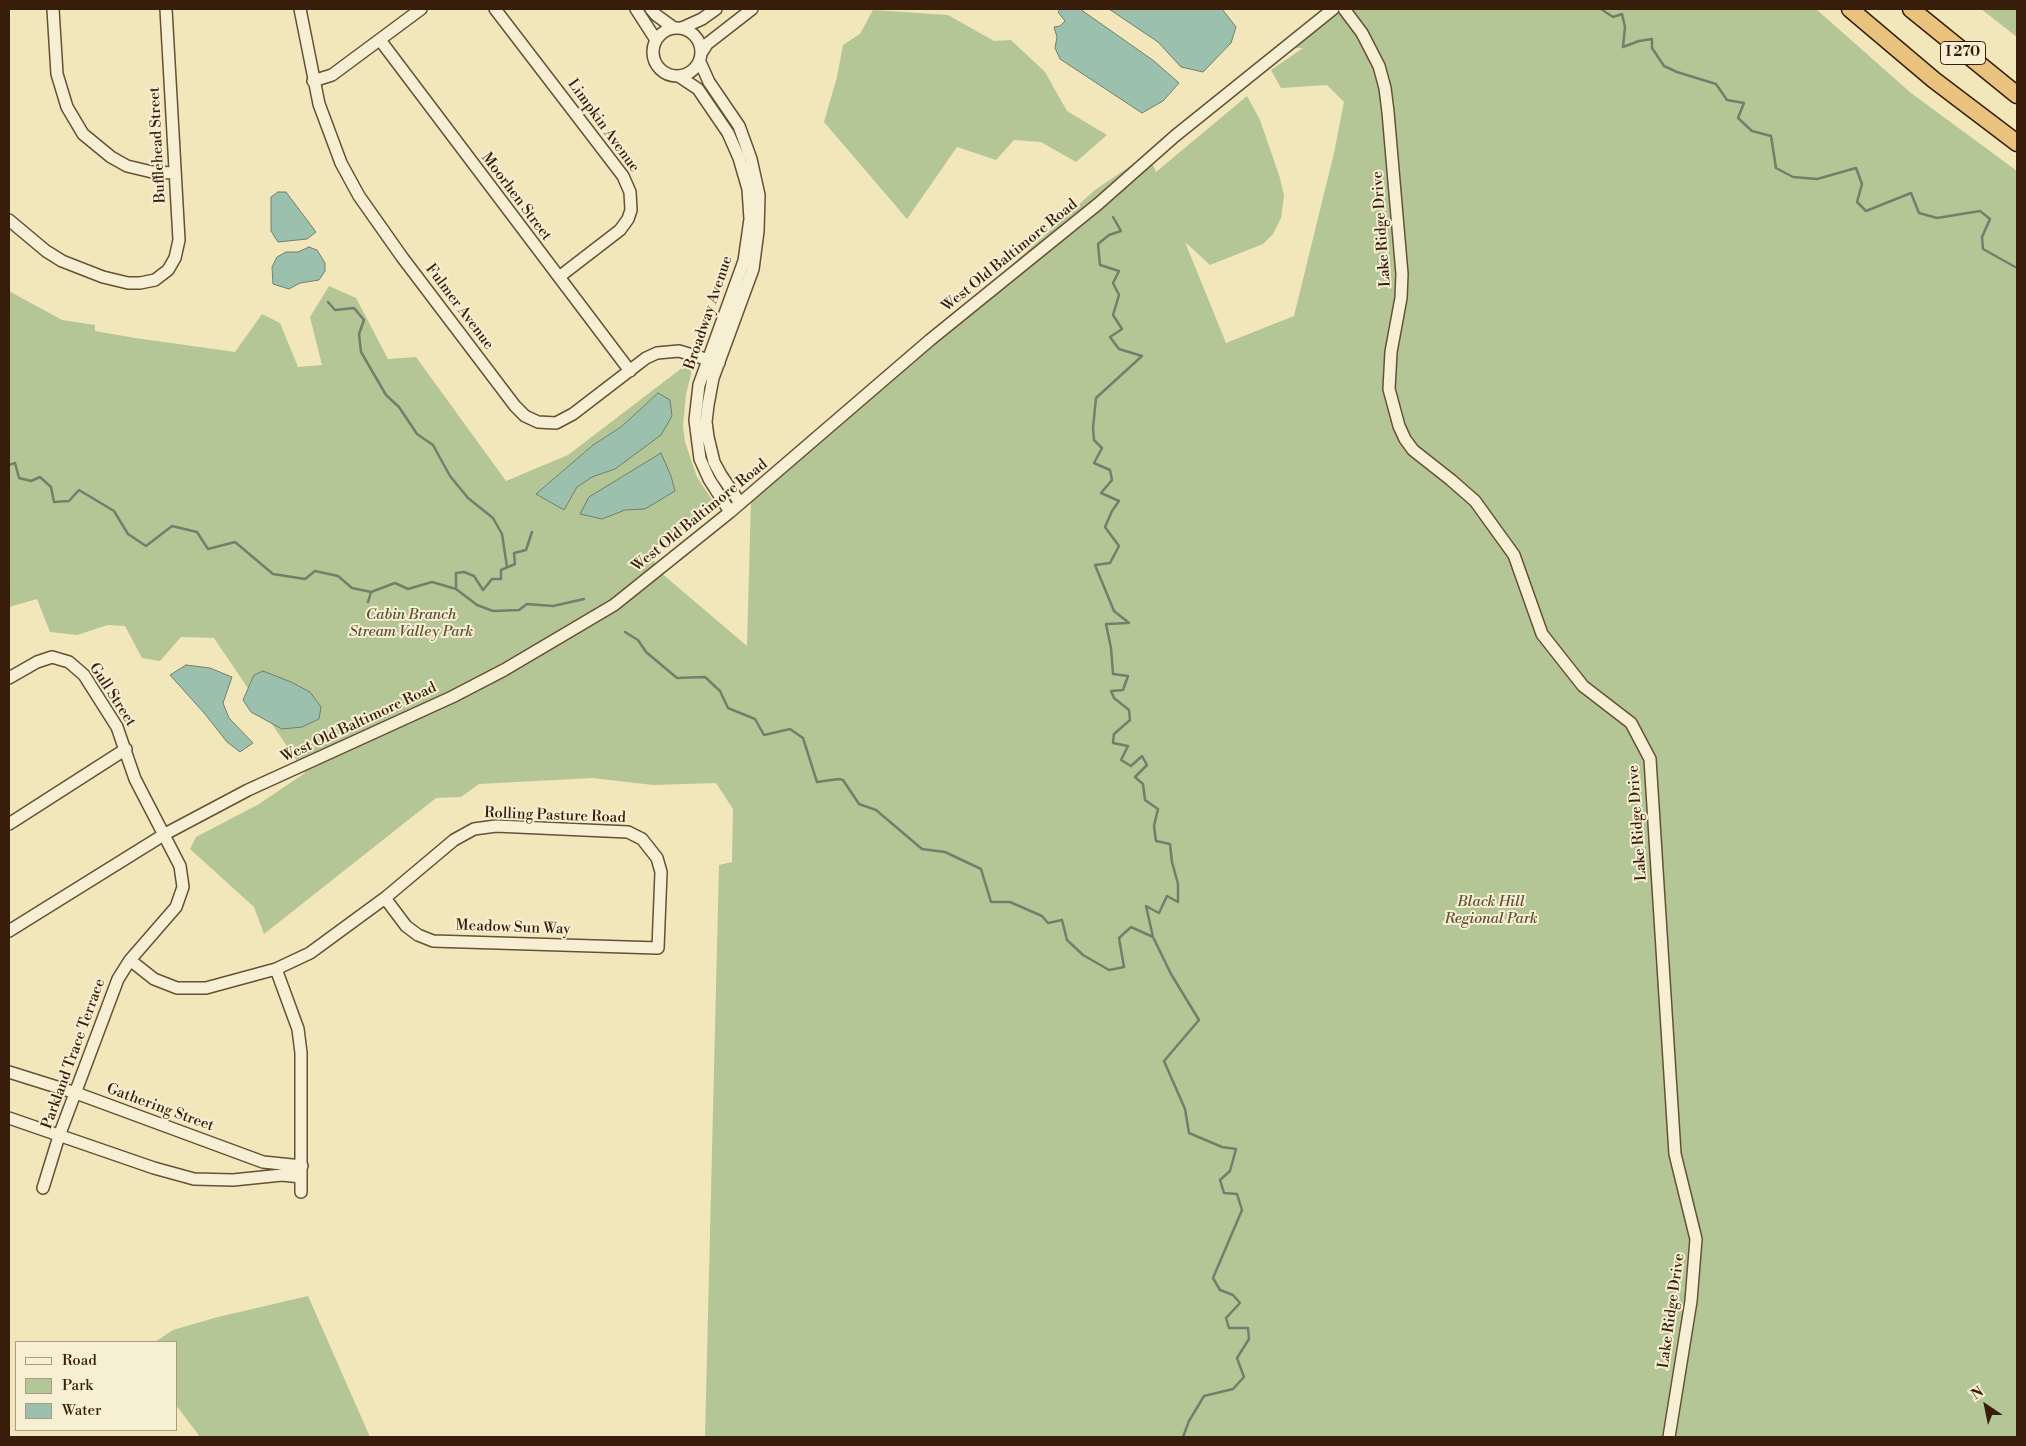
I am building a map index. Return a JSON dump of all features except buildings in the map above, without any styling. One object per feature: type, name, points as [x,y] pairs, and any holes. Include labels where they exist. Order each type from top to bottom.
[{"type":"highway","name":"I 270","points":[[1850,9],[1934,80],[2017,143]]},
{"type":"highway","name":"I 270","points":[[1910,9],[2017,95]]},
{"type":"street","points":[[53,9],[56,74],[67,107],[83,134],[111,157],[127,166],[152,172],[175,173]]},
{"type":"street","name":"Bufflehead Street","points":[[9,220],[46,250],[81,269],[128,283],[147,282],[163,275],[175,258],[179,240],[166,9]]},
{"type":"street","name":"Fulmer Avenue","points":[[300,9],[319,104],[330,137],[359,196],[408,265],[515,406],[525,416],[538,422],[556,422],[573,414],[646,358],[657,353],[668,350],[678,351],[713,361]]},
{"type":"street","points":[[314,81],[332,75],[421,9]]},
{"type":"street","name":"Limpkin Avenue","points":[[495,9],[623,176],[630,192],[631,210],[620,230],[558,277]]},
{"type":"street","points":[[636,9],[656,40]]},
{"type":"street","points":[[651,9],[656,15],[678,28],[692,32],[699,40],[701,57]]},
{"type":"street","points":[[716,9],[702,19],[678,28],[666,30],[656,40],[653,55],[657,66],[665,74],[680,77],[695,70],[711,41],[752,9]]},
{"type":"street","name":"West Old Baltimore Road","points":[[9,931],[165,834],[248,790],[452,697],[504,670],[614,605],[730,512],[930,340],[1098,204],[1200,115],[1333,9]]},
{"type":"street","name":"Lake Ridge Drive","points":[[1344,9],[1362,33],[1379,66],[1385,88],[1402,274],[1401,298],[1391,352],[1389,389],[1399,426],[1405,440],[1413,450],[1474,501],[1514,555],[1542,634],[1583,686],[1631,723],[1650,759],[1675,1154],[1696,1239],[1691,1301],[1668,1437]]},
{"type":"street","name":"Moorhen Street","points":[[380,40],[630,371]]},
{"type":"street","name":"Broadway Avenue","points":[[701,57],[709,82],[739,126],[751,159],[759,195],[758,231],[753,269],[713,361],[700,385],[696,404],[696,439],[700,459],[709,479],[730,512]]},
{"type":"street","name":"Broadway Avenue","points":[[680,77],[698,89],[728,133],[739,158],[748,189],[750,219],[744,261],[713,361],[708,405],[708,437],[714,462],[740,503]]},
{"type":"street","name":"Gull Street","points":[[9,678],[29,665],[44,659],[61,658],[84,674],[117,727],[135,779],[165,834]]},
{"type":"street","points":[[9,824],[126,749]]},
{"type":"street","name":"Rolling Pasture Road","points":[[130,960],[154,979],[178,988],[206,988],[276,969],[310,953],[385,898],[454,840],[474,829],[496,826],[628,832],[642,839],[657,858],[661,872],[658,948]]},
{"type":"street","name":"Parkland Trace Terrace","points":[[43,1188],[59,1136],[118,979],[130,960],[176,907],[183,887],[180,866],[165,834]]},
{"type":"street","name":"Meadow Sun Way","points":[[385,898],[406,926],[418,935],[433,941],[658,948]]},
{"type":"street","points":[[276,969],[298,1029],[301,1053],[301,1192]]},
{"type":"street","name":"Gathering Street","points":[[9,1072],[76,1093],[263,1162],[301,1171]]},
{"type":"street","points":[[9,1118],[154,1168],[194,1179],[233,1180],[301,1171]]},
{"type":"green space","name":"Black Hill Regional Park","points":[[1339,9],[1816,9],[1911,93],[2017,171],[2017,1437],[705,1437],[719,865],[732,862],[733,809],[716,783],[653,785],[592,778],[479,784],[461,797],[436,798],[264,934],[254,907],[190,849],[196,837],[259,804],[305,773],[214,638],[181,637],[160,661],[142,658],[125,626],[108,625],[77,635],[50,632],[37,599],[9,607],[9,291],[62,320],[95,325],[95,331],[235,352],[262,314],[280,323],[298,367],[322,365],[310,317],[329,286],[356,298],[388,359],[416,357],[506,481],[568,455],[695,358],[686,395],[683,426],[685,442],[697,477],[716,506],[649,551],[660,572],[747,646],[751,500],[782,475],[895,370],[1095,190],[1148,154],[1156,172],[1247,96],[1260,120],[1280,178],[1284,196],[1281,218],[1273,234],[1263,244],[1210,265],[1185,242],[1226,343],[1294,316],[1334,153],[1344,102],[1327,85],[1281,88],[1271,70],[1303,48],[1287,48]]},
{"type":"green space","points":[[1981,9],[2017,9],[2017,37]]},
{"type":"green space","points":[[873,10],[948,15],[994,41],[1011,40],[1045,72],[1067,111],[1107,135],[1076,162],[1041,142],[1014,140],[996,160],[957,147],[907,219],[824,122],[837,77],[843,45],[860,34]]},
{"type":"green space","points":[[308,1296],[370,1437],[200,1437],[178,1408],[178,1341],[156,1341],[173,1330],[218,1317]]},
{"type":"water","points":[[1060,9],[1080,9],[1154,61],[1179,83],[1163,101],[1142,113],[1060,59],[1055,48],[1057,37],[1054,27],[1060,26],[1065,21],[1058,12]]},
{"type":"water","points":[[1109,9],[1222,9],[1236,27],[1231,43],[1203,72],[1181,67],[1158,42]]},
{"type":"water","points":[[278,192],[286,192],[316,232],[307,239],[278,242],[271,231],[271,197]]},
{"type":"water","points":[[309,247],[317,250],[325,263],[325,271],[319,280],[300,283],[289,289],[273,284],[272,267],[277,257],[286,252],[298,252]]},
{"type":"water","points":[[658,393],[670,400],[672,416],[661,435],[615,469],[592,477],[577,487],[564,510],[536,494],[593,445],[621,427]]},
{"type":"water","points":[[661,453],[675,491],[645,509],[625,510],[602,519],[580,514],[589,497]]},
{"type":"water","points":[[186,665],[210,668],[232,677],[223,703],[229,718],[253,743],[240,752],[227,742],[170,675]]},
{"type":"water","points":[[263,671],[310,692],[321,707],[319,719],[302,727],[282,729],[251,712],[243,700],[254,675]]},
{"type":"waterway","points":[[1601,9],[1613,17],[1622,14],[1625,27],[1623,47],[1639,41],[1652,39],[1652,48],[1664,66],[1716,84],[1727,100],[1744,103],[1738,118],[1752,131],[1771,136],[1776,168],[1793,177],[1817,179],[1856,168],[1862,184],[1857,202],[1866,211],[1911,193],[1919,213],[1937,218],[1980,211],[1990,219],[1982,237],[1983,249],[2017,268]]},
{"type":"waterway","points":[[1113,217],[1121,231],[1109,235],[1098,244],[1100,265],[1119,271],[1113,283],[1119,295],[1113,315],[1122,329],[1110,337],[1119,349],[1142,356],[1096,398],[1093,428],[1094,440],[1102,448],[1094,463],[1110,470],[1112,480],[1101,493],[1119,501],[1105,527],[1119,546],[1110,563],[1095,565],[1114,611],[1129,623],[1106,624],[1111,648],[1113,674],[1128,676],[1123,690],[1111,691],[1114,698],[1129,710],[1130,720],[1114,734],[1113,743],[1128,746],[1121,760],[1131,766],[1142,756],[1147,765],[1135,777],[1143,784],[1145,800],[1158,809],[1154,826],[1156,841],[1170,844],[1172,862],[1178,884],[1178,902],[1167,896],[1159,913],[1146,906],[1153,937],[1171,974],[1199,1020],[1164,1061],[1185,1109],[1189,1133],[1222,1147],[1236,1149],[1230,1171],[1220,1180],[1224,1193],[1237,1194],[1242,1210],[1213,1278],[1220,1290],[1233,1295],[1240,1303],[1226,1318],[1229,1328],[1248,1328],[1249,1339],[1237,1358],[1244,1377],[1233,1389],[1204,1396],[1189,1421],[1183,1437]]},
{"type":"waterway","points":[[328,302],[335,310],[354,308],[364,320],[359,334],[361,352],[386,395],[399,407],[417,434],[433,445],[450,476],[468,498],[493,518],[502,534],[507,567]]},
{"type":"waterway","points":[[9,465],[15,463],[19,478],[31,481],[40,477],[51,487],[54,502],[69,501],[79,490],[114,511],[128,534],[146,546],[172,526],[197,532],[208,549],[235,542],[273,574],[305,579],[315,571],[338,576],[352,588],[371,592],[395,583],[408,589],[432,582],[456,589],[477,605],[493,611],[519,610],[527,604],[553,606],[584,599]]},
{"type":"waterway","points":[[456,589],[456,573],[464,572],[474,576],[483,590],[492,579],[501,579],[501,570],[515,564],[514,553],[526,550],[532,532]]},
{"type":"waterway","points":[[368,602],[371,592]]},
{"type":"waterway","points":[[625,632],[638,640],[646,652],[677,678],[705,677],[720,691],[728,708],[755,719],[764,735],[790,729],[803,738],[817,782],[843,780],[859,804],[876,810],[922,849],[945,852],[981,869],[991,902],[1010,902],[1042,916],[1048,923],[1062,920],[1067,940],[1083,955],[1109,970],[1124,967],[1119,938],[1131,927],[1153,937]]},
{"type":"park label","name":"Cabin Branch Stream Valley Park","points":[[411,624]]}]
